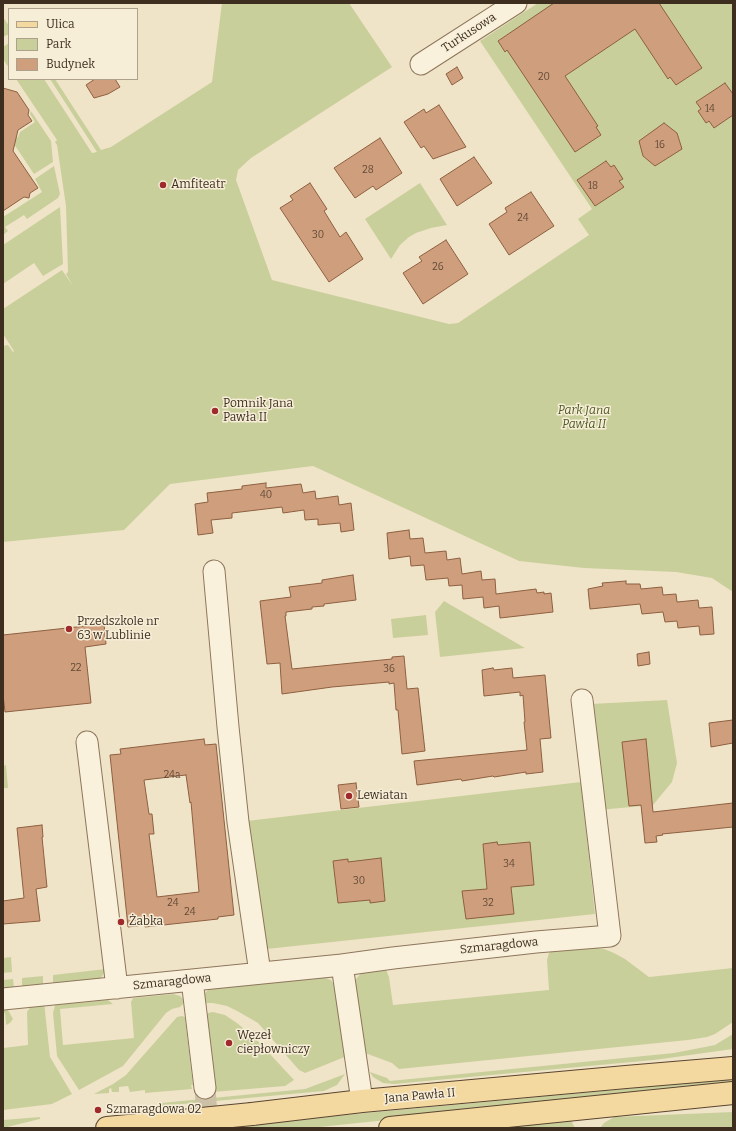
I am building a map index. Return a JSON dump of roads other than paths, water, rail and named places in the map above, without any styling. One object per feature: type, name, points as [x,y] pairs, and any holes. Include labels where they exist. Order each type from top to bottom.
[{"type":"main road","points":[[626,1077],[707,1059],[733,1055]]},
{"type":"main road","name":"Jana Pawła II","points":[[107,1128],[252,1114],[362,1101],[733,1068]]},
{"type":"main road","points":[[390,1128],[733,1093]]},
{"type":"street","name":"Turkusowa","points":[[421,64],[516,3]]},
{"type":"street","points":[[214,571],[238,822],[260,973]]},
{"type":"street","name":"Szmaragdowa","points":[[3,999],[342,965],[441,952],[610,936],[582,700]]},
{"type":"street","points":[[87,742],[117,988]]},
{"type":"street","points":[[342,965],[362,1101]]},
{"type":"street","points":[[192,980],[205,1088]]},
{"type":"tunnel","points":[[205,1088],[208,1128]]},
{"type":"place","name":"Amfiteatr","points":[[163,185]]},
{"type":"place","name":"Pomnik Jana Pawła II","points":[[215,411]]},
{"type":"place","name":"Przedszkole nr 63 w Lublinie","points":[[69,629]]},
{"type":"place","name":"Lewiatan","points":[[349,796]]},
{"type":"place","name":"Żabka","points":[[121,922]]},
{"type":"place","name":"Węzeł ciepłowniczy","points":[[229,1043]]},
{"type":"place","name":"Szmaragdowa 02","points":[[98,1110]]},
{"type":"park label","name":"Park Jana Pawła II","points":[[584,418]]}]
